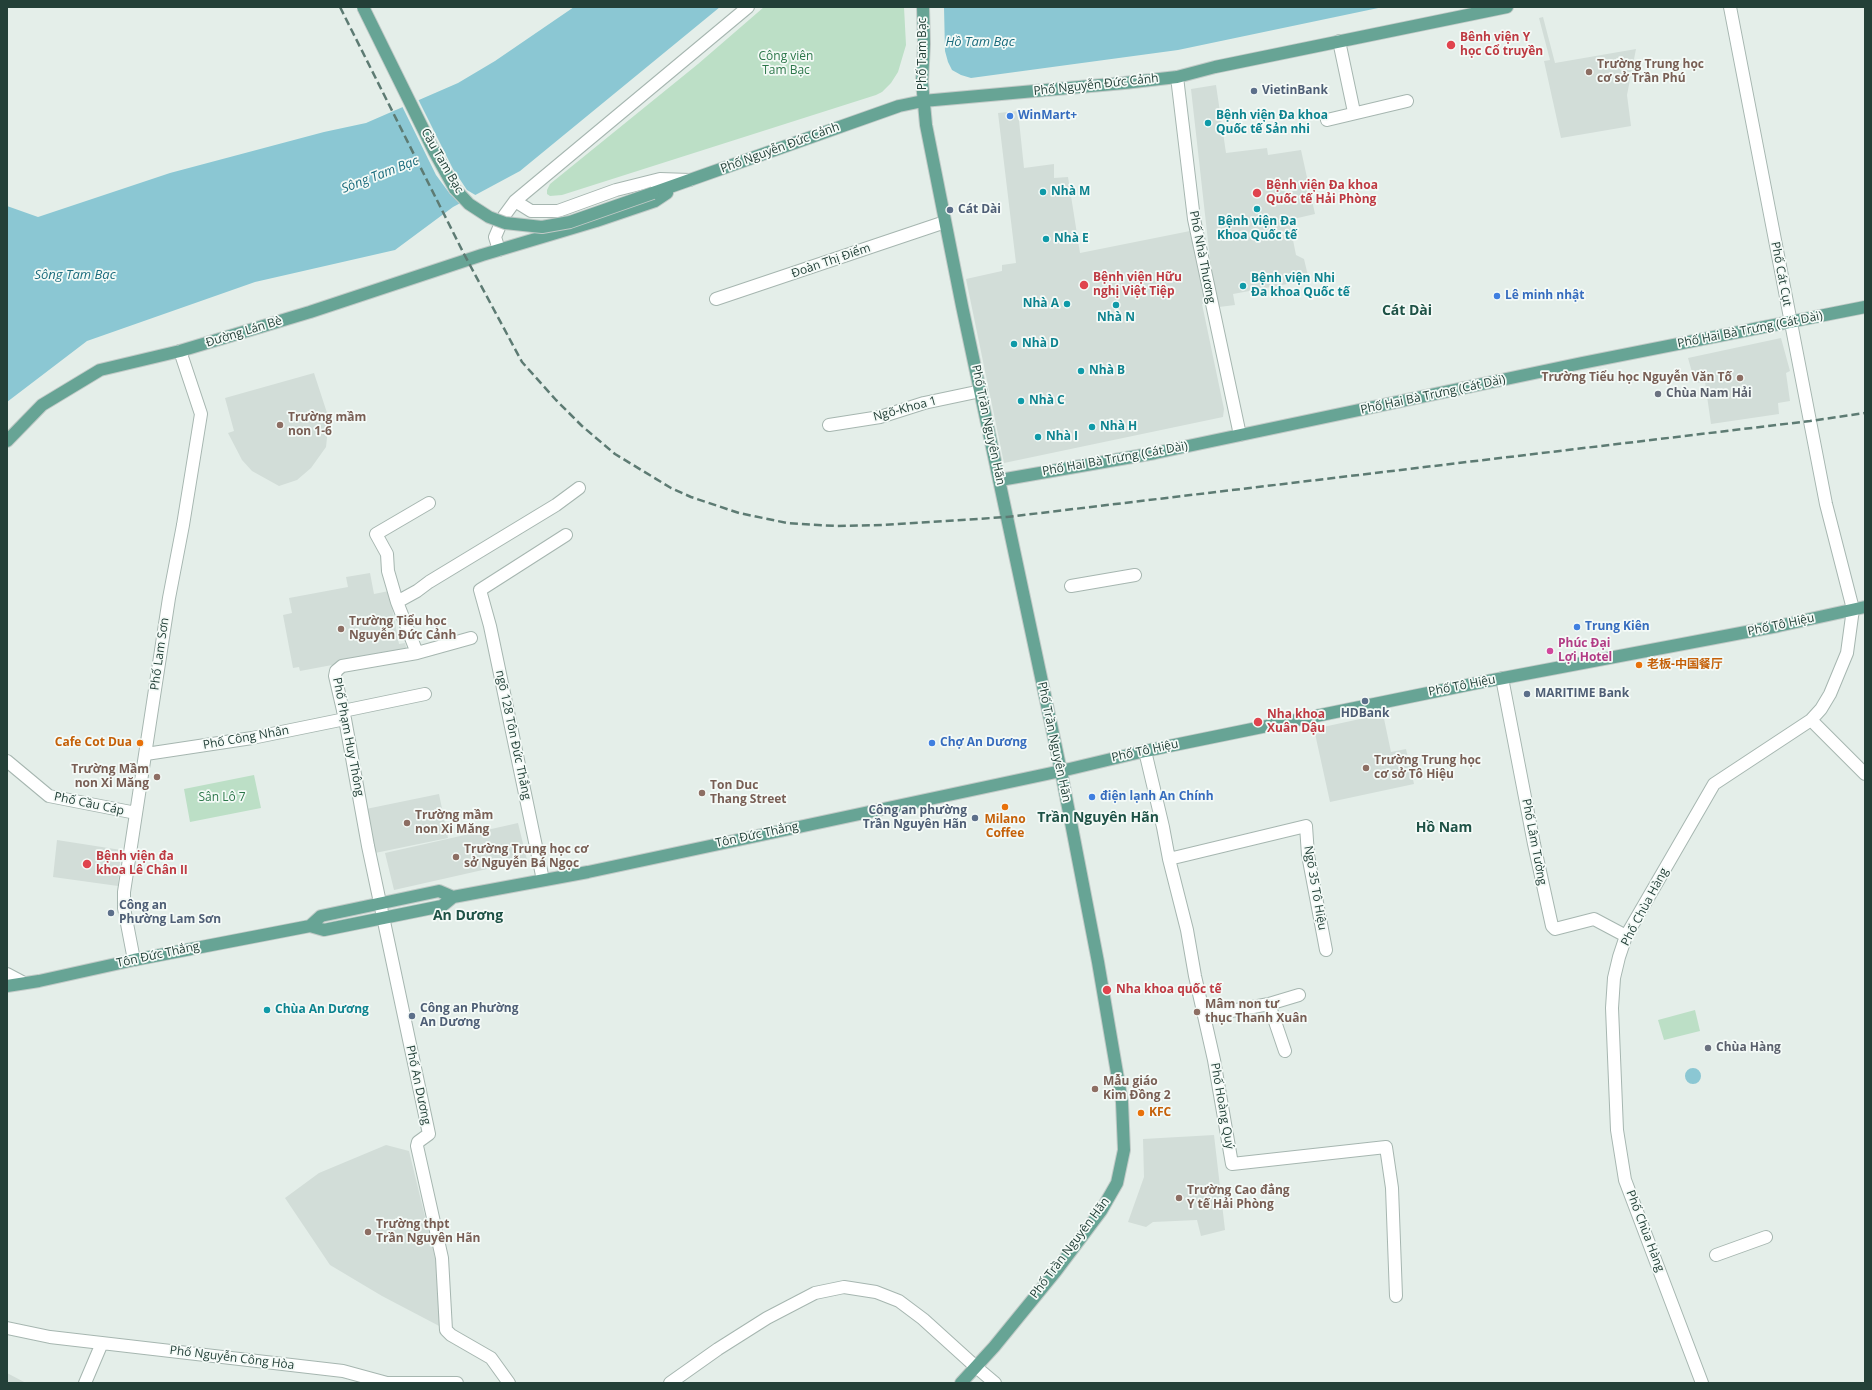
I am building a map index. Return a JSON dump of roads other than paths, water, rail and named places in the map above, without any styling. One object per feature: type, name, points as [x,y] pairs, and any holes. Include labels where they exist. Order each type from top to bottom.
[{"type":"main road","name":"Cầu Tam Bạc","points":[[363,7],[434,151],[455,189],[468,204],[488,217],[505,223],[542,227],[570,222],[653,193]]},
{"type":"main road","name":"Phố Tam Bạc","points":[[923,7],[923,101]]},
{"type":"main road","name":"Phố Nguyễn Đức Cảnh","points":[[653,193],[900,106],[923,101],[1177,77],[1215,67],[1507,7]]},
{"type":"main road","name":"Phố Trần Nguyên Hãn","points":[[923,101],[945,222],[1000,480],[1034,650],[1061,771],[1098,962],[1122,1102],[1124,1150],[1117,1183],[1101,1211],[1056,1271],[976,1368],[961,1383]]},
{"type":"main road","name":"Phố Nguyễn Đức Cảnh","points":[[499,250],[596,221],[655,201],[691,180]]},
{"type":"main road","name":"Đường Lán Bè","points":[[7,441],[42,405],[100,370],[180,351],[310,312],[499,250]]},
{"type":"main road","name":"Phố Hai Bà Trưng (Cát Dài)","points":[[1000,480],[1155,453],[1865,307]]},
{"type":"main road","name":"Phố Tô Hiệu","points":[[1061,771],[1145,751],[1502,678],[1778,626],[1859,608]]},
{"type":"main road","name":"Tôn Đức Thắng","points":[[7,986],[39,981],[134,960],[310,926],[324,930],[442,906],[453,897],[543,880],[1061,771]]},
{"type":"main road","name":"Tôn Đức Thắng","points":[[310,926],[321,916],[439,891],[453,897]]},
{"type":"street","points":[[499,250],[495,237],[504,216],[515,201],[748,7]]},
{"type":"street","name":"Phố Cát Cụt","points":[[1730,7],[1826,504],[1859,608]]},
{"type":"street","points":[[1339,41],[1354,112]]},
{"type":"street","name":"Phố Nhà Thương","points":[[1177,77],[1194,219],[1240,435]]},
{"type":"street","points":[[1327,120],[1354,112],[1407,101]]},
{"type":"street","points":[[515,201],[531,211],[558,210],[616,190],[660,179],[691,180]]},
{"type":"street","name":"Đoàn Thị Điểm","points":[[716,298],[945,222]]},
{"type":"street","name":"Phố Lam Sơn","points":[[134,960],[124,908],[124,892],[146,754],[168,598],[183,525],[201,414],[180,351]]},
{"type":"street","name":"Ngõ-Khoa 1","points":[[829,425],[880,417],[981,390]]},
{"type":"street","points":[[397,602],[417,592],[429,582],[556,505],[579,488]]},
{"type":"street","points":[[417,653],[397,602],[388,571],[387,554],[376,534],[429,503]]},
{"type":"street","name":"ngõ 128 Tôn Đức Thắng","points":[[543,880],[490,626],[480,590],[566,535]]},
{"type":"street","points":[[1071,586],[1135,575]]},
{"type":"street","name":"Phố Chùa Hàng","points":[[1702,1383],[1625,1180],[1618,1142],[1612,1008],[1614,978],[1618,957],[1626,936],[1714,784],[1811,720],[1821,709],[1830,694],[1847,653],[1859,608]]},
{"type":"street","name":"Phố Phạm Huy Thông","points":[[383,918],[344,715],[335,676],[336,671],[342,666],[417,653],[471,638]]},
{"type":"street","name":"Phố Lâm Tường","points":[[1502,678],[1534,844],[1552,926],[1555,930],[1594,919],[1626,936]]},
{"type":"street","name":"Phố Công Nhân","points":[[146,754],[252,738],[425,694]]},
{"type":"street","points":[[1811,720],[1865,774]]},
{"type":"street","name":"Phố Hoàng Quý","points":[[1145,751],[1163,827],[1168,859],[1187,930],[1214,1060],[1232,1164],[1386,1147],[1392,1188],[1396,1296]]},
{"type":"street","name":"Phố Cầu Cáp","points":[[7,761],[49,796],[136,814]]},
{"type":"street","name":"Ngõ 35 Tô Hiệu","points":[[1168,859],[1306,826],[1308,855],[1326,950]]},
{"type":"street","name":"Phố An Dương","points":[[383,918],[429,1134],[418,1142],[417,1146],[442,1258],[446,1330],[451,1335],[491,1358],[509,1383]]},
{"type":"street","points":[[7,974],[24,983]]},
{"type":"street","points":[[1204,1016],[1269,1004],[1299,995]]},
{"type":"street","points":[[1269,1004],[1285,1051]]},
{"type":"street","points":[[1716,1255],[1766,1237]]},
{"type":"street","points":[[670,1383],[718,1349],[767,1318],[815,1293],[844,1287],[876,1292],[900,1301],[923,1319],[976,1368],[995,1383]]},
{"type":"street","name":"Phố Nguyễn Công Hòa","points":[[7,1328],[50,1337],[343,1371],[387,1383],[457,1383]]},
{"type":"street","points":[[85,1383],[102,1343]]},
{"type":"water","name":"Sông Tam Bạc","points":[[574,7],[720,7],[520,171],[453,207],[395,250],[255,282],[87,341],[7,402],[7,206],[38,217],[170,173],[324,132],[366,123],[458,83],[495,61]]},
{"type":"water","name":"Hồ Tam Bạc","points":[[944,7],[1383,7],[1178,50],[971,78],[952,70],[948,62],[945,51]]},
{"type":"water","points":[[1693,1068],[1700,1073],[1701,1076],[1696,1083],[1693,1084],[1686,1079],[1685,1076],[1690,1069]]},
{"type":"railway","points":[[340,7],[464,254],[522,362],[582,426],[615,454],[671,488],[691,497],[739,513],[787,523],[836,526],[883,525],[1007,517],[1810,421],[1865,413]]},
{"type":"place","name":"Bênh viện Y học Cổ truyền","points":[[1451,45]]},
{"type":"place","name":"Trường Trung học cơ sở Trần Phú","points":[[1589,72]]},
{"type":"place","name":"VietinBank","points":[[1254,91]]},
{"type":"place","name":"WinMart+","points":[[1010,116]]},
{"type":"place","name":"Bệnh viện Đa khoa Quốc tế Sản nhi","points":[[1208,123]]},
{"type":"place","name":"Nhà M","points":[[1043,192]]},
{"type":"place","name":"Bệnh viện Đa khoa Quốc tế Hải Phòng","points":[[1257,193]]},
{"type":"place","name":"Bệnh viện Đa Khoa Quốc tế","points":[[1257,209]]},
{"type":"place","name":"Cát Dài","points":[[950,210]]},
{"type":"place","name":"Nhà E","points":[[1046,239]]},
{"type":"place","name":"Bệnh viện Hữu nghị Việt Tiệp","points":[[1084,285]]},
{"type":"place","name":"Bệnh viện Nhi Đa khoa Quốc tế","points":[[1243,286]]},
{"type":"place","name":"Lê minh nhật","points":[[1497,296]]},
{"type":"place","name":"Nhà A","points":[[1067,304]]},
{"type":"place","name":"Nhà N","points":[[1116,305]]},
{"type":"place","name":"Nhà D","points":[[1014,344]]},
{"type":"place","name":"Nhà B","points":[[1081,371]]},
{"type":"place","name":"Trường Tiểu học Nguyễn Văn Tố","points":[[1740,378]]},
{"type":"place","name":"Chùa Nam Hải","points":[[1658,394]]},
{"type":"place","name":"Nhà C","points":[[1021,401]]},
{"type":"place","name":"Trường mầm non 1-6","points":[[280,425]]},
{"type":"place","name":"Nhà H","points":[[1092,427]]},
{"type":"place","name":"Nhà I","points":[[1038,437]]},
{"type":"place","name":"Trung Kiên","points":[[1577,627]]},
{"type":"place","name":"Trường Tiểu học Nguyễn Đức Cảnh","points":[[341,629]]},
{"type":"place","name":"Phúc Đại Lợi Hotel","points":[[1550,651]]},
{"type":"place","name":"老板-中国餐厅","points":[[1639,665]]},
{"type":"place","name":"MARITIME Bank","points":[[1527,694]]},
{"type":"place","name":"HDBank","points":[[1365,701]]},
{"type":"place","name":"Nha khoa Xuân Dậu","points":[[1258,722]]},
{"type":"place","name":"Cafe Cot Dua","points":[[140,743]]},
{"type":"place","name":"Chợ An Dương","points":[[932,743]]},
{"type":"place","name":"Trường Trung học cơ sở Tô Hiệu","points":[[1366,768]]},
{"type":"place","name":"Trường Mầm non Xi Măng","points":[[157,777]]},
{"type":"place","name":"Ton Duc Thang Street","points":[[702,793]]},
{"type":"place","name":"điện lạnh An Chính","points":[[1092,797]]},
{"type":"place","name":"Milano Coffee","points":[[1005,807]]},
{"type":"place","name":"Công an phường Trần Nguyên Hãn","points":[[975,818]]},
{"type":"place","name":"Trường mầm non Xi Măng","points":[[407,823]]},
{"type":"place","name":"Trường Trung học cơ sở Nguyễn Bá Ngọc","points":[[456,857]]},
{"type":"place","name":"Bệnh viện đa khoa Lê Chân II","points":[[87,864]]},
{"type":"place","name":"Công an Phường Lam Sơn","points":[[111,913]]},
{"type":"place","name":"Nha khoa quốc tế","points":[[1107,990]]},
{"type":"place","name":"Chùa An Dương","points":[[267,1010]]},
{"type":"place","name":"Mâm non tư thục Thanh Xuân","points":[[1197,1012]]},
{"type":"place","name":"Công an Phường An Dương","points":[[412,1016]]},
{"type":"place","name":"Chùa Hàng","points":[[1708,1048]]},
{"type":"place","name":"Mẫu giáo Kim Đồng 2","points":[[1095,1089]]},
{"type":"place","name":"KFC","points":[[1141,1113]]},
{"type":"place","name":"Trường Cao đẳng Y tế Hải Phòng","points":[[1179,1198]]},
{"type":"place","name":"Trường thpt Trần Nguyên Hãn","points":[[368,1232]]},
{"type":"district","name":"Cát Dài","points":[[1407,311]]},
{"type":"district","name":"Trần Nguyên Hãn","points":[[1098,818]]},
{"type":"district","name":"Hồ Nam","points":[[1444,828]]},
{"type":"district","name":"An Dương","points":[[468,916]]},
{"type":"park label","name":"Công viên Tam Bạc","points":[[786,64]]},
{"type":"park label","name":"Sân Lô 7","points":[[222,798]]}]
